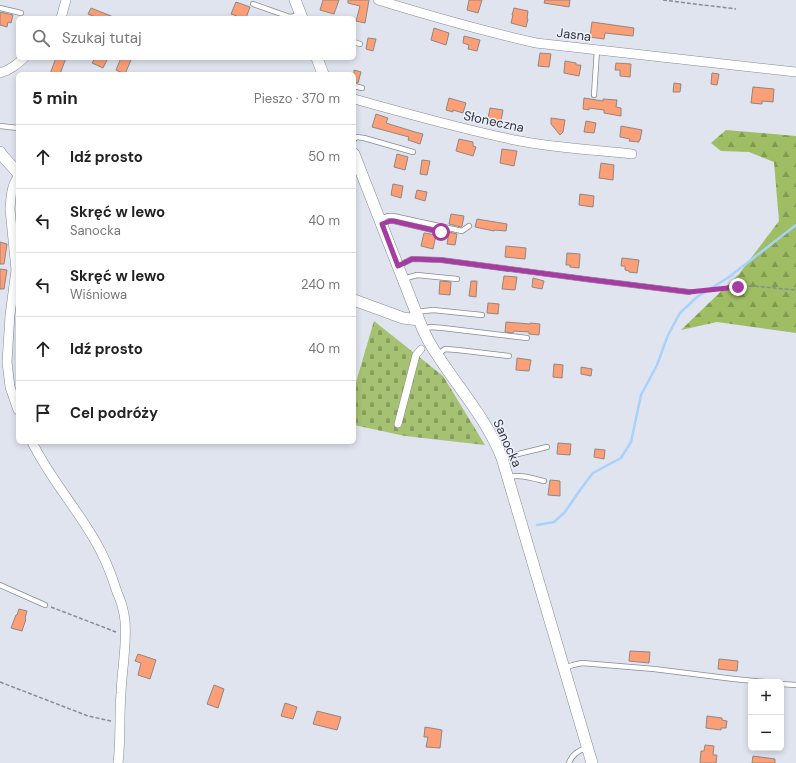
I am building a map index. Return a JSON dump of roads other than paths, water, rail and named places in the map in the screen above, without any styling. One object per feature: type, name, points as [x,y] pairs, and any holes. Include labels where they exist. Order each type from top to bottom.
[{"type":"street","points":[[62,16],[66,0]]},
{"type":"street","points":[[295,0],[301,16]]},
{"type":"street","name":"Jasna","points":[[378,0],[452,22],[536,42],[796,72]]},
{"type":"street","points":[[0,73],[9,70],[22,60]]},
{"type":"street","points":[[318,60],[322,72]]},
{"type":"street","name":"Słoneczna","points":[[356,100],[485,134],[578,149],[632,154]]},
{"type":"street","points":[[0,154],[16,171]]},
{"type":"street","name":"Sanocka","points":[[356,159],[419,321],[437,354],[492,434],[502,458],[509,477],[592,763]]},
{"type":"street","points":[[16,179],[12,187],[10,209],[16,270],[10,315],[7,362],[10,386],[16,404]]},
{"type":"street","points":[[356,301],[403,318],[419,321]]},
{"type":"street","points":[[398,424],[416,355],[420,349]]},
{"type":"street","points":[[33,444],[38,455],[95,540],[112,575],[124,612],[125,635],[118,763]]},
{"type":"lane","points":[[253,4],[287,16]]},
{"type":"lane","points":[[0,8],[21,13]]},
{"type":"lane","points":[[356,43],[360,44]]},
{"type":"lane","points":[[594,95],[597,50]]},
{"type":"lane","points":[[356,86],[362,88]]},
{"type":"lane","points":[[0,126],[16,128]]},
{"type":"lane","points":[[356,138],[364,138],[412,152]]},
{"type":"lane","points":[[380,222],[388,216],[393,216],[462,231],[469,226]]},
{"type":"lane","points":[[380,222],[394,221],[441,232]]},
{"type":"lane","points":[[398,266],[412,259],[441,260],[689,292]]},
{"type":"lane","points":[[402,279],[417,275],[457,279]]},
{"type":"lane","points":[[482,315],[424,310],[419,321],[430,327],[527,338]]},
{"type":"lane","points":[[437,354],[445,350],[458,350],[509,356]]},
{"type":"lane","points":[[502,458],[547,447]]},
{"type":"lane","points":[[509,477],[522,476],[544,481]]},
{"type":"lane","points":[[0,585],[45,605]]},
{"type":"lane","points":[[564,668],[582,663],[654,669],[748,680]]},
{"type":"lane","points":[[784,684],[796,685]]},
{"type":"lane","points":[[568,763],[575,754],[587,747]]},
{"type":"waterway","points":[[537,525],[554,522],[565,512],[593,473],[621,458],[631,442],[641,395],[657,365],[668,335],[680,313],[697,297],[729,277],[796,225]]}]
